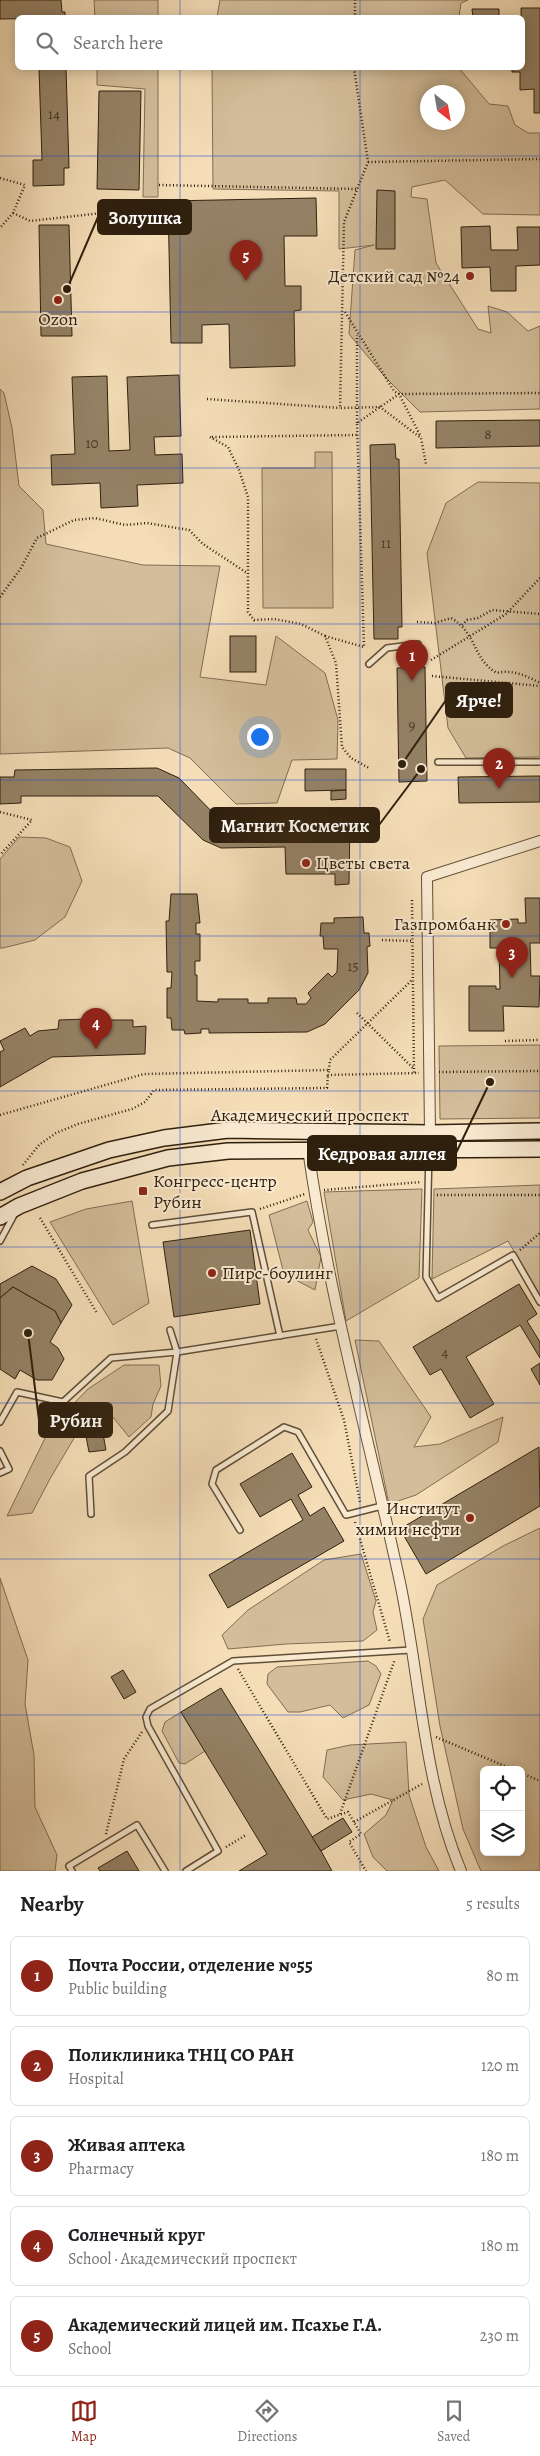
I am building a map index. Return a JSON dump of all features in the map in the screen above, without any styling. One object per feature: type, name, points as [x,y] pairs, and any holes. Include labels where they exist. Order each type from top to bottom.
[{"type":"main road","name":"Академический проспект","points":[[4,1190],[42,1172],[109,1150],[164,1138],[228,1130],[430,1133],[540,1131]]},
{"type":"main road","points":[[429,1149],[430,1133]]},
{"type":"main road","name":"Академический проспект","points":[[0,1217],[18,1206],[82,1181],[168,1158],[228,1151],[308,1149],[540,1149]]},
{"type":"main road","points":[[4,1190],[18,1206]]},
{"type":"street","points":[[430,1133],[427,877],[540,841]]},
{"type":"street","points":[[308,1149],[314,1190],[342,1326],[398,1574],[434,1777],[448,1838],[461,1871]]},
{"type":"lane","points":[[369,664],[387,648],[418,644]]},
{"type":"lane","points":[[438,762],[540,762]]},
{"type":"lane","points":[[429,1149],[426,1277],[438,1298],[513,1255],[540,1302]]},
{"type":"lane","points":[[0,1241],[18,1206]]},
{"type":"lane","points":[[152,1224],[252,1212],[280,1336]]},
{"type":"lane","points":[[0,1422],[17,1392],[63,1402],[111,1358],[177,1352],[342,1326]]},
{"type":"lane","points":[[91,1514],[89,1476],[125,1452],[168,1411],[177,1352],[170,1330]]},
{"type":"lane","points":[[240,1530],[212,1484],[216,1470],[284,1427],[298,1432],[346,1515],[382,1506]]},
{"type":"lane","points":[[0,1451],[9,1468],[0,1473]]},
{"type":"lane","points":[[186,1871],[218,1851],[148,1726],[146,1717],[150,1709],[233,1660],[411,1650]]},
{"type":"lane","points":[[72,1871],[69,1866],[137,1825],[165,1871]]},
{"type":"path","points":[[355,0],[355,15]]},
{"type":"path","points":[[340,408],[344,311],[344,222],[368,162],[354,70]]},
{"type":"path","points":[[368,162],[540,159]]},
{"type":"path","points":[[0,178],[25,185],[13,213],[0,228]]},
{"type":"path","points":[[159,186],[357,189]]},
{"type":"path","points":[[13,213],[30,221],[147,208]]},
{"type":"path","points":[[344,311],[394,391],[399,394],[421,438],[426,464]]},
{"type":"path","points":[[357,333],[356,407],[358,435],[364,648],[324,636],[301,624],[274,619],[254,620],[248,612],[248,497],[239,470],[228,447],[210,438],[358,435]]},
{"type":"path","points":[[357,423],[399,394],[540,393]]},
{"type":"path","points":[[207,398],[340,408],[380,407],[421,438]]},
{"type":"path","points":[[0,597],[21,568],[37,538],[74,520],[94,518],[125,525],[147,523],[189,530],[203,544],[247,573]]},
{"type":"path","points":[[431,660],[510,610],[540,578]]},
{"type":"path","points":[[462,625],[467,620],[478,618],[492,610],[540,614]]},
{"type":"path","points":[[418,622],[435,623],[451,618],[462,625],[471,636],[481,659],[492,670],[497,673],[507,670],[517,672],[540,685]]},
{"type":"path","points":[[324,636],[336,663],[342,747],[351,758],[369,768]]},
{"type":"path","points":[[432,676],[540,685]]},
{"type":"path","points":[[0,812],[32,820],[0,855]]},
{"type":"path","points":[[412,900],[414,1071]]},
{"type":"path","points":[[382,940],[412,940]]},
{"type":"path","points":[[22,1166],[39,1145],[56,1133],[78,1124],[132,1109],[145,1102],[154,1090],[327,1088],[330,1060],[413,979]]},
{"type":"path","points":[[357,1013],[414,1071]]},
{"type":"path","points":[[505,1041],[540,1040]]},
{"type":"path","points":[[0,1115],[144,1074],[329,1070]]},
{"type":"path","points":[[328,1075],[414,1071],[540,1071]]},
{"type":"path","points":[[252,1212],[314,1190],[420,1181],[436,1195],[540,1195]]},
{"type":"path","points":[[40,1218],[97,1313]]},
{"type":"path","points":[[513,1255],[540,1233]]},
{"type":"path","points":[[313,1331],[344,1420],[360,1501],[355,1522],[395,1660],[340,1814]]},
{"type":"path","points":[[233,1660],[327,1819],[348,1812],[361,1834],[349,1842],[366,1871]]},
{"type":"path","points":[[108,1842],[106,1833],[124,1758],[148,1726]]},
{"type":"path","points":[[425,1732],[505,1766]]},
{"type":"path","points":[[525,1774],[540,1780]]},
{"type":"path","points":[[354,1822],[434,1777]]},
{"type":"path","points":[[218,1851],[246,1835]]},
{"type":"shaded area","points":[[94,0],[158,0],[158,15],[95,15]]},
{"type":"shaded area","points":[[220,0],[468,0],[461,3],[459,15],[217,15]]},
{"type":"shaded area","points":[[97,70],[158,70],[158,197],[143,197],[145,89],[97,85]]},
{"type":"shaded area","points":[[212,70],[461,70],[489,104],[508,106],[515,125],[528,133],[540,133],[540,215],[483,214],[445,180],[412,187],[411,197],[427,199],[436,263],[478,329],[491,333],[488,306],[507,312],[528,331],[540,326],[540,409],[420,412],[385,377],[349,334],[355,250],[374,245],[339,249],[339,191],[213,189]]},
{"type":"shaded area","points":[[0,389],[4,393],[12,428],[19,486],[43,510],[46,544],[143,565],[220,566],[200,677],[266,685],[276,636],[325,673],[338,720],[337,759],[292,760],[277,803],[236,804],[190,758],[168,748],[0,754]]},
{"type":"shaded area","points":[[315,452],[332,452],[333,608],[263,608],[262,468],[315,468]]},
{"type":"shaded area","points":[[478,482],[540,483],[540,757],[466,758],[448,728],[427,553],[446,503]]},
{"type":"shaded area","points":[[19,837],[46,838],[70,847],[82,881],[65,917],[35,940],[0,948],[0,859]]},
{"type":"shaded area","points":[[540,1045],[540,1118],[440,1119],[439,1046]]},
{"type":"shaded area","points":[[540,1185],[540,1295],[508,1241],[432,1279],[434,1189]]},
{"type":"shaded area","points":[[422,1189],[419,1278],[346,1321],[324,1192]]},
{"type":"shaded area","points":[[132,1201],[149,1303],[113,1325],[50,1222],[86,1209]]},
{"type":"shaded area","points":[[307,1201],[313,1222],[308,1230],[321,1257],[315,1290],[284,1274],[269,1215]]},
{"type":"shaded area","points":[[355,1340],[379,1341],[431,1417],[414,1447],[440,1444],[503,1417],[498,1442],[416,1495],[389,1504]]},
{"type":"shaded area","points":[[124,1365],[159,1365],[161,1386],[153,1404],[151,1417],[129,1437],[108,1411],[89,1413],[32,1513],[7,1516],[50,1428],[88,1389]]},
{"type":"shaded area","points":[[540,1528],[540,1871],[481,1871],[463,1829],[440,1726],[423,1619],[437,1585],[503,1546]]},
{"type":"shaded area","points":[[361,1554],[376,1601],[373,1612],[377,1630],[363,1641],[286,1644],[228,1649],[222,1635],[248,1610],[324,1560]]},
{"type":"shaded area","points":[[0,1578],[28,1660],[25,1704],[34,1755],[35,1807],[57,1855],[55,1871],[0,1871]]},
{"type":"shaded area","points":[[368,1661],[376,1666],[381,1674],[369,1705],[343,1718],[330,1705],[300,1712],[288,1712],[267,1684],[268,1674],[277,1667]]},
{"type":"shaded area","points":[[181,1712],[205,1751],[185,1764],[179,1763],[162,1731],[165,1722]]},
{"type":"shaded area","points":[[406,1742],[409,1795],[426,1847],[439,1871],[387,1871],[373,1857],[364,1834],[386,1815],[393,1800],[371,1794],[343,1800],[323,1777],[327,1750],[350,1745]]},
{"type":"building","points":[[0,0],[61,0],[62,12],[65,12],[65,15],[15,15],[15,19],[0,19]]},
{"type":"building","points":[[521,8],[540,8],[540,113],[534,113],[534,89],[520,90],[520,72],[512,72],[512,70],[525,70],[525,15],[521,15]]},
{"type":"building","points":[[472,9],[499,9],[499,15],[473,15]]},
{"type":"building","points":[[39,70],[66,70],[69,168],[64,168],[64,185],[33,186],[33,160],[42,160]]},
{"type":"building","points":[[99,91],[141,91],[139,190],[97,189]]},
{"type":"building","points":[[377,190],[395,191],[395,249],[376,249]]},
{"type":"building","points":[[316,198],[317,236],[284,236],[285,286],[301,286],[301,310],[294,311],[295,366],[230,368],[229,324],[202,325],[202,343],[171,343],[168,201]]},
{"type":"building","points":[[39,225],[69,225],[72,336],[41,336]]},
{"type":"building","points":[[490,226],[491,250],[518,250],[517,227],[540,227],[540,265],[516,266],[516,291],[491,291],[490,267],[462,268],[461,227]]},
{"type":"building","points":[[179,375],[181,436],[154,437],[155,455],[182,454],[183,483],[137,485],[138,506],[101,508],[100,483],[52,485],[51,455],[75,454],[72,377],[107,376],[109,451],[130,450],[127,377]]},
{"type":"building","points":[[540,420],[540,446],[436,448],[436,421]]},
{"type":"building","points":[[395,444],[396,459],[399,459],[402,627],[398,627],[398,639],[374,639],[370,445]]},
{"type":"building","points":[[230,636],[256,636],[256,672],[230,672]]},
{"type":"building","points":[[425,667],[427,781],[399,782],[397,668]]},
{"type":"building","points":[[157,768],[179,778],[221,821],[293,822],[293,817],[326,817],[326,824],[334,824],[334,813],[350,814],[349,884],[335,885],[335,874],[286,874],[285,847],[221,848],[203,840],[158,796],[21,796],[21,803],[0,804],[0,777],[14,777],[15,770]]},
{"type":"building","points":[[305,769],[346,769],[346,790],[305,791]]},
{"type":"building","points":[[540,776],[540,802],[459,803],[458,777]]},
{"type":"building","points":[[346,790],[346,799],[331,800],[331,791]]},
{"type":"building","points":[[171,894],[197,894],[200,923],[196,923],[196,934],[200,934],[200,961],[195,961],[197,1001],[218,1002],[218,999],[248,999],[248,1003],[268,1003],[268,998],[296,998],[297,1004],[306,1004],[311,998],[308,993],[328,973],[332,977],[337,972],[338,949],[324,949],[323,936],[320,936],[321,923],[334,923],[334,918],[363,917],[364,933],[369,933],[370,946],[367,947],[368,973],[359,990],[325,1024],[307,1032],[209,1033],[209,1029],[201,1029],[201,1033],[185,1034],[184,1030],[172,1030],[171,1018],[167,1018],[167,988],[171,988],[172,972],[167,972],[166,921],[169,921]]},
{"type":"building","points":[[525,898],[540,898],[540,943],[530,943],[531,976],[540,976],[539,1007],[503,1006],[504,1031],[469,1031],[469,986],[496,986],[496,989],[500,989],[499,948],[490,948],[490,920],[518,919],[518,923],[526,923]]},
{"type":"building","points":[[86,1019],[86,1027],[107,1028],[108,1020],[133,1020],[133,1027],[146,1026],[145,1054],[52,1057],[0,1087],[0,1052],[4,1050],[0,1041],[25,1028],[30,1036],[38,1031],[58,1029],[59,1020]]},
{"type":"building","name":"Пирс-боулинг","points":[[250,1230],[260,1304],[174,1317],[163,1242]]},
{"type":"building","points":[[32,1266],[56,1279],[72,1305],[61,1323],[55,1311],[13,1287],[0,1298],[0,1284]]},
{"type":"building","points":[[519,1284],[537,1314],[527,1321],[540,1342],[540,1358],[520,1325],[466,1357],[494,1404],[470,1418],[441,1369],[430,1375],[413,1347]]},
{"type":"building","points":[[13,1287],[55,1311],[61,1323],[50,1342],[58,1348],[64,1359],[52,1380],[37,1380],[20,1370],[15,1379],[0,1369],[0,1298]]},
{"type":"building","points":[[540,1363],[540,1385],[531,1369]]},
{"type":"building","points":[[102,1428],[106,1450],[89,1452],[85,1431]]},
{"type":"building","name":"Институт химии нефти","points":[[539,1447],[540,1506],[426,1574],[400,1529]]},
{"type":"building","points":[[292,1453],[312,1487],[298,1495],[310,1516],[324,1507],[344,1541],[228,1608],[209,1575],[303,1520],[291,1499],[260,1517],[240,1484]]},
{"type":"building","points":[[123,1670],[136,1692],[124,1699],[111,1677]]},
{"type":"building","points":[[221,1688],[332,1871],[239,1871],[267,1854],[181,1712]]},
{"type":"building","points":[[343,1818],[352,1832],[321,1851],[312,1837]]},
{"type":"building","points":[[127,1851],[139,1871],[100,1871],[98,1868]]},
{"type":"place","name":"Детский сад №24","points":[[470,276]]},
{"type":"place","name":"Академический лицей им. Псахье Г.А.","points":[[246,281]]},
{"type":"place","name":"Золушка","points":[[67,289]]},
{"type":"place","name":"Ozon","points":[[58,300]]},
{"type":"place","name":"Почта России, отделение №55","points":[[412,681]]},
{"type":"place","name":"Ярче!","points":[[402,764]]},
{"type":"place","name":"Магнит Косметик","points":[[421,769]]},
{"type":"place","name":"Поликлиника ТНЦ СО РАН","points":[[499,789]]},
{"type":"place","name":"Цветы света","points":[[306,863]]},
{"type":"place","name":"Газпромбанк","points":[[506,924]]},
{"type":"place","name":"Живая аптека","points":[[512,978]]},
{"type":"place","name":"Солнечный круг","points":[[96,1049]]},
{"type":"place","name":"Кедровая аллея","points":[[490,1082]]},
{"type":"place","name":"Конгресс-центр Рубин","points":[[143,1191]]},
{"type":"place","name":"Пирс-боулинг","points":[[212,1273]]},
{"type":"place","name":"Рубин","points":[[28,1333]]},
{"type":"place","name":"Институт химии нефти","points":[[470,1518]]}]
